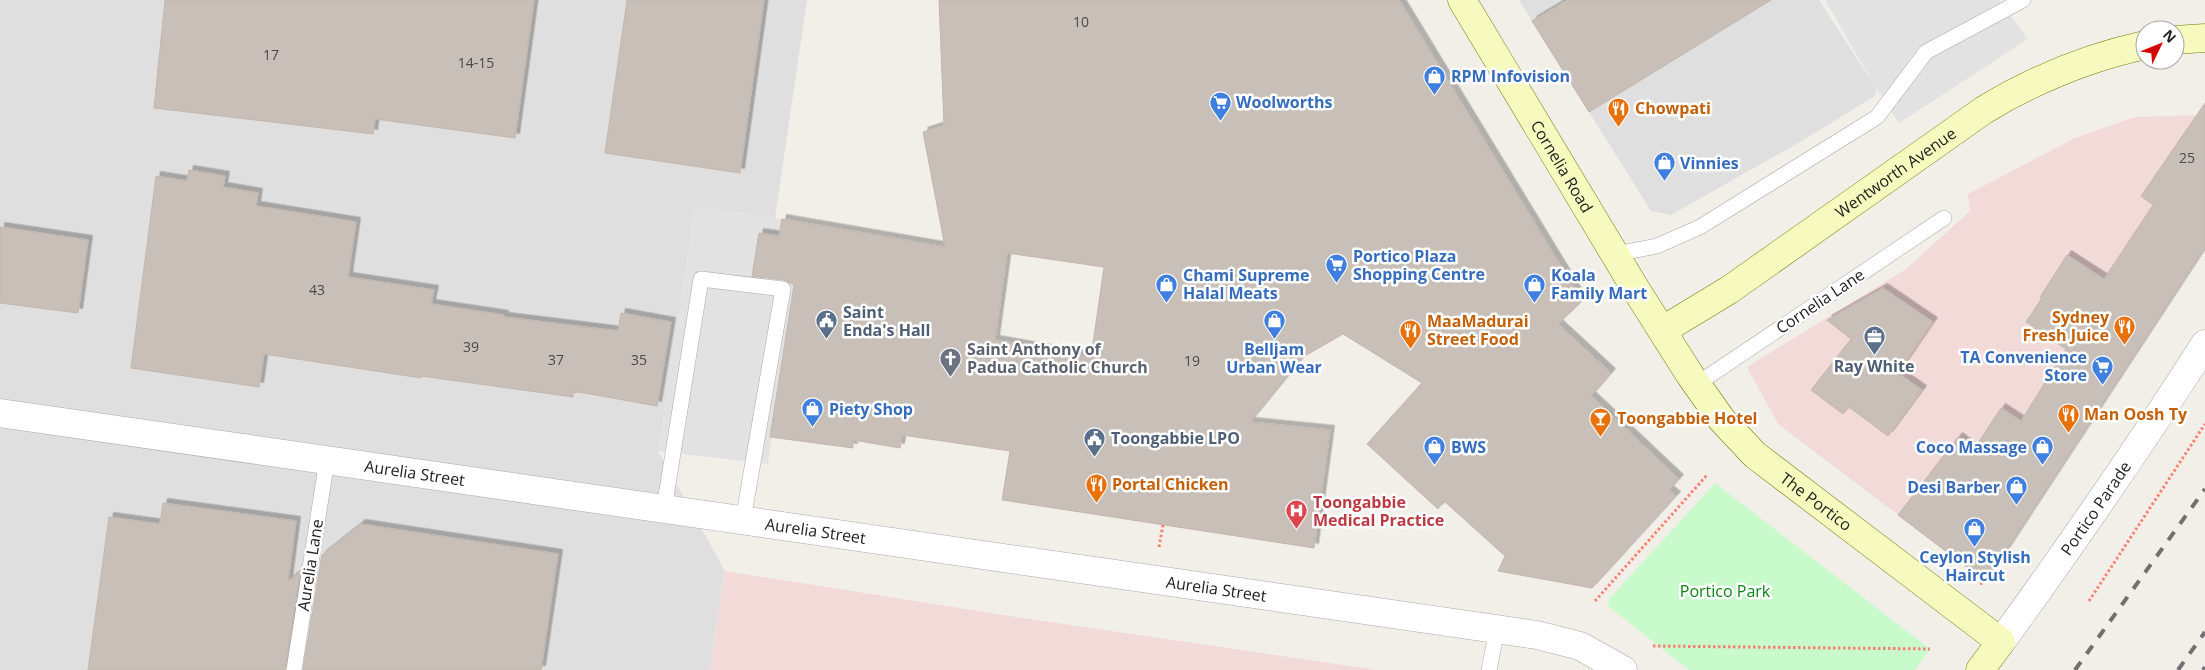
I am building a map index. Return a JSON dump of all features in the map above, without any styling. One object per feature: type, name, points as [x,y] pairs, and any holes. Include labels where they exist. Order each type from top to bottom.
[{"type":"main road","name":"Cornelia Road","points":[[1462,0],[1663,330]]},
{"type":"main road","points":[[2185,39],[2205,38]]},
{"type":"main road","name":"Wentworth Avenue","points":[[1663,330],[1729,290],[1984,110],[2017,90],[2090,58],[2135,47]]},
{"type":"main road","name":"The Portico","points":[[1663,330],[1697,384],[1732,432],[1755,455],[2000,642]]},
{"type":"main road","name":"Portico Parade","points":[[1980,670],[2000,642]]},
{"type":"street","name":"Portico Parade","points":[[2000,642],[2052,573],[2161,413],[2205,344]]},
{"type":"street","name":"Aurelia Street","points":[[0,413],[1497,629],[1561,640],[1596,654],[1623,670]]},
{"type":"lane","points":[[1615,254],[1657,246],[1700,227],[1877,117],[1926,52],[2023,0]]},
{"type":"lane","name":"Cornelia Lane","points":[[1697,384],[1944,218]]},
{"type":"lane","points":[[664,509],[701,279],[783,289],[742,520]]},
{"type":"lane","name":"Aurelia Lane","points":[[294,670],[327,460]]},
{"type":"lane","points":[[1489,670],[1497,629]]},
{"type":"path","points":[[2089,600],[2205,424]]},
{"type":"path","points":[[1595,601],[1707,475]]},
{"type":"path","points":[[1159,553],[1163,525]]},
{"type":"path","points":[[1979,584],[1994,577]]},
{"type":"path","points":[[1653,646],[1930,649]]},
{"type":"shaded area","points":[[0,0],[807,0],[775,218],[695,207],[658,451],[725,571],[710,670],[0,670]]},
{"type":"shaded area","points":[[1519,0],[1819,0],[1876,88],[1875,96],[1800,142],[1671,215],[1651,211]]},
{"type":"shaded area","points":[[1825,0],[1999,0],[2028,39],[1899,123],[1876,88]]},
{"type":"shaded area","points":[[2205,115],[2205,247],[1992,572],[1976,574],[1778,424],[1747,367],[1906,269],[1970,211],[1968,194],[2075,138],[2135,117]]},
{"type":"shaded area","points":[[695,207],[782,219],[774,266],[794,282],[768,464],[658,451]]},
{"type":"shaded area","points":[[725,571],[1016,617],[1377,670],[710,670]]},
{"type":"green space","name":"Portico Park","points":[[1715,483],[1930,649],[1915,670],[1689,670],[1608,606],[1609,599]]},
{"type":"building","points":[[165,0],[534,0],[515,138],[375,119],[373,134],[154,108]]},
{"type":"building","points":[[627,0],[764,0],[740,173],[605,153]]},
{"type":"building","name":"Portico Plaza Shopping Centre","points":[[939,0],[1399,0],[1582,301],[1558,324],[1611,373],[1591,396],[1679,479],[1669,490],[1676,496],[1592,588],[1498,571],[1505,556],[1444,501],[1438,509],[1367,444],[1422,383],[1343,334],[1303,357],[1250,422],[1330,430],[1314,548],[1002,500],[1010,451],[902,435],[900,448],[853,440],[853,448],[770,437],[794,285],[784,280],[752,276],[759,233],[779,236],[782,219],[945,247],[923,132],[944,125]],"holes":[[[1007,253],[1104,267],[1091,357],[995,340]]]},
{"type":"building","points":[[1567,0],[1771,0],[1589,112],[1532,21]]},
{"type":"building","points":[[2205,103],[2205,247],[1992,572],[1976,574],[1898,515],[1958,437],[1974,449],[2001,408],[2021,421],[2066,349],[2026,322],[2042,298],[2040,297],[2067,255],[2104,279],[2153,205],[2141,196]]},
{"type":"building","points":[[189,170],[225,176],[223,187],[258,193],[256,206],[356,222],[348,277],[434,290],[431,304],[504,315],[504,317],[618,331],[621,313],[671,322],[657,406],[573,391],[573,397],[421,376],[421,378],[264,354],[259,387],[131,368],[156,176],[187,181]]},
{"type":"building","points":[[0,227],[88,240],[78,313],[0,303]]},
{"type":"building","name":"Ray White","points":[[1883,288],[1933,322],[1898,373],[1922,390],[1888,436],[1849,407],[1843,414],[1811,390],[1851,339],[1827,320]]},
{"type":"building","points":[[163,503],[296,521],[288,581],[300,572],[285,670],[88,670],[109,517],[160,524]]},
{"type":"building","points":[[361,524],[558,554],[541,670],[303,670],[322,555]]},
{"type":"railway","points":[[2075,670],[2205,489]]},
{"type":"railway","points":[[2178,670],[2205,632]]},
{"type":"place","name":"RPM Infovision","points":[[1435,95]]},
{"type":"place","name":"Woolworths","points":[[1220,121]]},
{"type":"place","name":"Chowpati","points":[[1619,127]]},
{"type":"place","name":"Vinnies","points":[[1664,182]]},
{"type":"place","name":"Portico Plaza Shopping Centre","points":[[1337,284]]},
{"type":"place","name":"Chami Supreme Halal Meats","points":[[1167,303]]},
{"type":"place","name":"Koala Family Mart","points":[[1535,303]]},
{"type":"place","name":"Belljam Urban Wear","points":[[1274,339]]},
{"type":"place","name":"Saint Enda's Hall","points":[[827,340]]},
{"type":"place","name":"Sydney Fresh Juice","points":[[2125,345]]},
{"type":"place","name":"MaaMadurai Street Food","points":[[1411,349]]},
{"type":"place","name":"Ray White","points":[[1874,356]]},
{"type":"place","name":"Saint Anthony of Padua Catholic Church","points":[[951,377]]},
{"type":"place","name":"TA Convenience Store","points":[[2103,385]]},
{"type":"place","name":"Piety Shop","points":[[813,428]]},
{"type":"place","name":"Man Oosh Ty","points":[[2068,433]]},
{"type":"place","name":"Toongabbie Hotel","points":[[1601,437]]},
{"type":"place","name":"Toongabbie LPO","points":[[1095,457]]},
{"type":"place","name":"BWS","points":[[1435,466]]},
{"type":"place","name":"Coco Massage","points":[[2043,466]]},
{"type":"place","name":"Portal Chicken","points":[[1096,503]]},
{"type":"place","name":"Desi Barber","points":[[2016,506]]},
{"type":"place","name":"Toongabbie Medical Practice","points":[[1297,530]]},
{"type":"place","name":"Ceylon Stylish Haircut","points":[[1975,547]]}]
